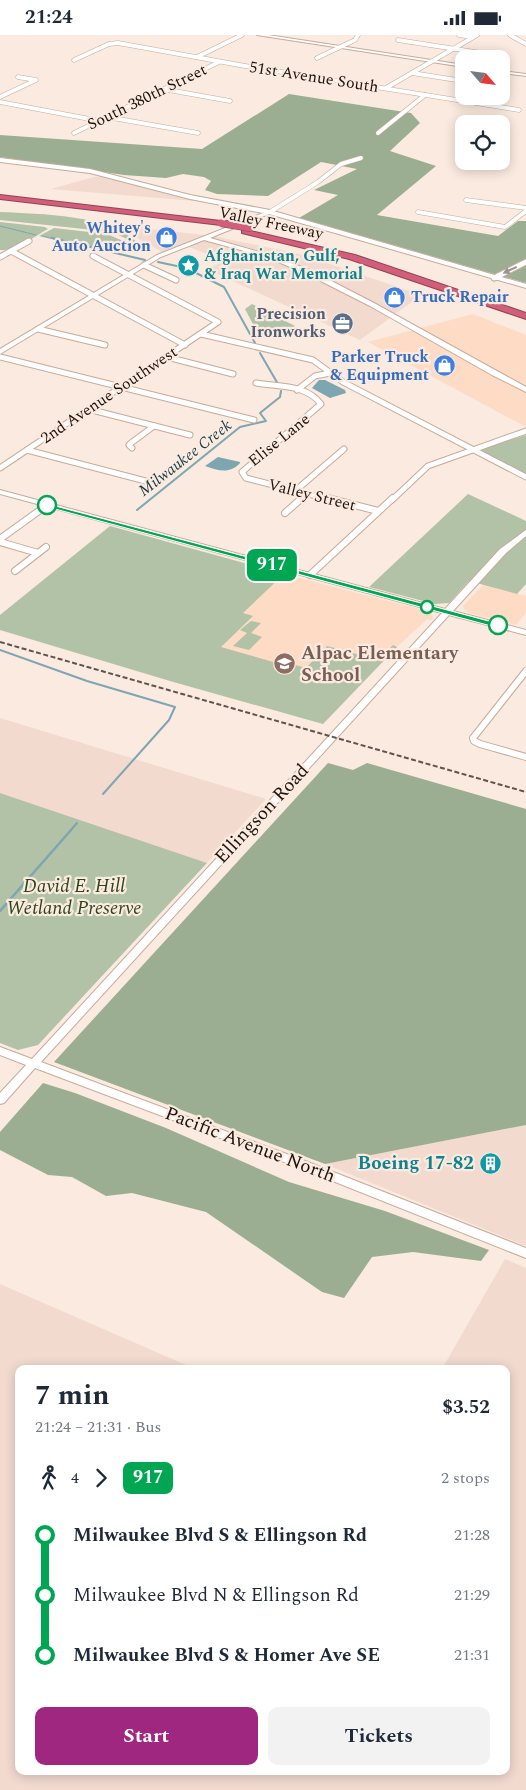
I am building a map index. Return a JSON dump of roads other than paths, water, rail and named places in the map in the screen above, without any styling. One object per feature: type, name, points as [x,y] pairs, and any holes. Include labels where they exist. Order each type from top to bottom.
[{"type":"highway","name":"Valley Freeway","points":[[0,197],[130,211],[248,229],[331,247],[526,309]]},
{"type":"highway","name":"Valley Freeway","points":[[0,202],[218,224]]},
{"type":"highway","name":"Valley Freeway","points":[[248,229],[352,257],[526,317]]},
{"type":"street","name":"South 380th Street","points":[[197,57],[242,35]]},
{"type":"street","points":[[260,35],[455,65]]},
{"type":"street","points":[[317,58],[355,40],[358,35]]},
{"type":"street","points":[[460,35],[475,36]]},
{"type":"street","points":[[510,35],[526,44]]},
{"type":"street","points":[[386,88],[475,36]]},
{"type":"street","points":[[398,40],[461,50]]},
{"type":"street","name":"51st Avenue South","points":[[74,60],[109,44],[126,44],[219,62],[519,110]]},
{"type":"street","name":"South 380th Street","points":[[74,133],[219,62]]},
{"type":"street","points":[[412,73],[455,80]]},
{"type":"street","points":[[510,73],[526,75]]},
{"type":"street","points":[[0,97],[36,80],[18,77]]},
{"type":"street","points":[[163,89],[230,101]]},
{"type":"street","points":[[378,133],[425,95]]},
{"type":"street","points":[[0,102],[100,121]]},
{"type":"street","points":[[107,117],[198,133]]},
{"type":"street","points":[[0,351],[166,253],[270,212],[318,182],[341,164],[361,157]]},
{"type":"street","points":[[0,160],[90,171],[190,197],[270,212],[526,286]]},
{"type":"street","points":[[466,200],[526,210]]},
{"type":"street","points":[[418,212],[506,227],[526,210]]},
{"type":"street","points":[[203,238],[266,255],[289,264],[389,313],[441,345],[526,390]]},
{"type":"street","points":[[0,257],[29,241]]},
{"type":"street","points":[[11,251],[185,345]]},
{"type":"street","points":[[93,256],[128,275]]},
{"type":"street","points":[[494,278],[526,263]]},
{"type":"street","points":[[144,265],[176,280]]},
{"type":"street","name":"2nd Avenue Southwest","points":[[0,468],[218,322],[128,275]]},
{"type":"street","points":[[38,329],[105,345]]},
{"type":"street","points":[[201,334],[313,360],[330,373],[526,477]]},
{"type":"street","points":[[0,357],[254,420]]},
{"type":"street","points":[[167,357],[233,374]]},
{"type":"street","points":[[256,383],[297,389],[315,376],[330,373]]},
{"type":"street","name":"Elise Lane","points":[[246,477],[242,472],[246,467],[320,406],[321,402],[315,397],[297,389]]},
{"type":"street","points":[[88,409],[190,435]]},
{"type":"street","points":[[132,447],[129,445],[154,426]]},
{"type":"street","points":[[310,575],[428,466],[526,431]]},
{"type":"street","points":[[295,491],[344,449]]},
{"type":"street","points":[[27,450],[157,484]]},
{"type":"street","name":"Valley Street","points":[[246,477],[378,511]]},
{"type":"street","points":[[0,492],[526,633]]},
{"type":"street","points":[[285,513],[307,494]]},
{"type":"street","points":[[0,540],[47,505]]},
{"type":"street","name":"Ellingson Road","points":[[0,1100],[503,551],[526,531]]},
{"type":"street","points":[[0,540],[38,553]]},
{"type":"street","points":[[15,571],[46,547]]},
{"type":"street","points":[[526,671],[473,735],[474,741],[526,757]]},
{"type":"street","name":"Pacific Avenue North","points":[[0,1051],[304,1165],[526,1253]]},
{"type":"water","points":[[319,380],[325,380],[345,390],[346,393],[330,398],[312,388]]},
{"type":"water","points":[[218,457],[240,463],[232,469],[224,471],[205,466]]},
{"type":"waterway","name":"Milwaukee Creek","points":[[0,226],[36,235]]},
{"type":"waterway","name":"Milwaukee Creek","points":[[42,236],[58,240]]},
{"type":"waterway","name":"Milwaukee Creek","points":[[52,238],[145,260]]},
{"type":"waterway","name":"Milwaukee Creek","points":[[158,262],[186,268],[224,287],[255,343]]},
{"type":"waterway","name":"Milwaukee Creek","points":[[260,353],[278,384]]},
{"type":"waterway","name":"Milwaukee Creek","points":[[137,510],[240,427],[266,421],[260,413],[280,397],[281,391]]},
{"type":"waterway","points":[[0,650],[87,681],[175,707],[169,720],[103,794]]},
{"type":"waterway","points":[[70,831],[77,823]]},
{"type":"waterway","points":[[0,911],[71,830]]},
{"type":"railway","points":[[0,642],[526,792]]},
{"type":"place","name":"Whitey's Auto Auction","points":[[167,237]]},
{"type":"place","name":"Afghanistan, Gulf, & Iraq War Memorial","points":[[188,265]]},
{"type":"place","name":"Truck Repair","points":[[395,297]]},
{"type":"place","name":"Precision Ironworks","points":[[342,323]]},
{"type":"place","name":"Parker Truck & Equipment","points":[[445,366]]},
{"type":"place","name":"Alpac Elementary School","points":[[285,664]]},
{"type":"place","name":"Boeing 17-82","points":[[490,1163]]},
{"type":"park label","name":"David E. Hill Wetland Preserve","points":[[74,897]]}]
